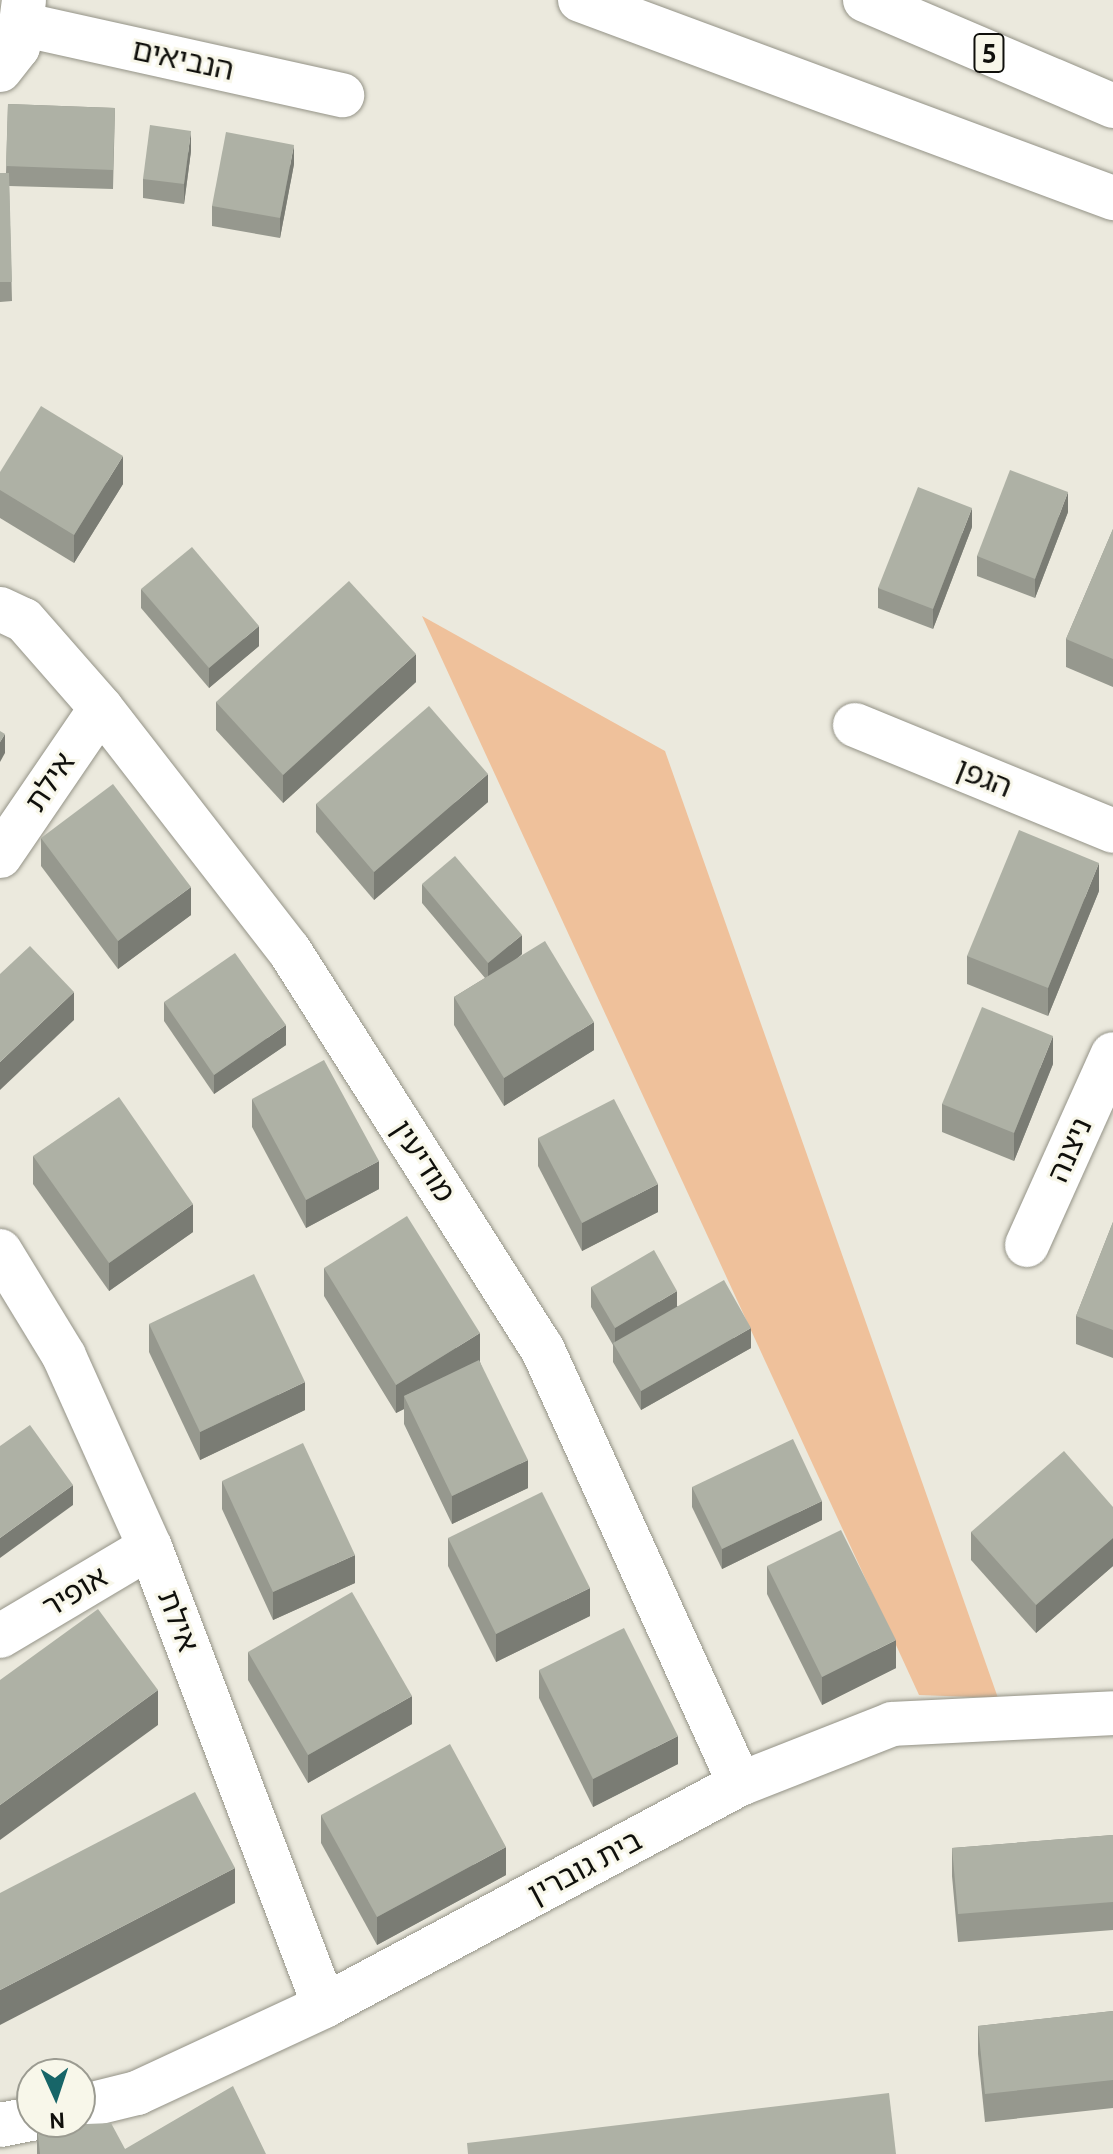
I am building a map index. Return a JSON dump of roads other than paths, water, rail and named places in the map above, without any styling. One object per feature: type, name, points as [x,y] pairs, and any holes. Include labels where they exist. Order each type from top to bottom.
[{"type":"main road","points":[[580,0],[1113,198]]},
{"type":"main road","name":"5","points":[[865,0],[1113,106]]},
{"type":"main road","points":[[0,70],[24,13]]},
{"type":"main road","name":"הנביאים","points":[[24,13],[342,95]]},
{"type":"main road","name":"מודיעין","points":[[0,609],[24,620],[101,708],[289,950],[542,1348],[740,1784]]},
{"type":"main road","name":"אילת","points":[[0,856],[101,708]]},
{"type":"main road","name":"הגפן","points":[[855,725],[1113,831]]},
{"type":"main road","name":"ניצנה","points":[[1027,1245],[1113,1054]]},
{"type":"main road","name":"אילת","points":[[0,1251],[64,1356],[150,1547],[324,2006]]},
{"type":"main road","name":"אופיר","points":[[0,1636],[150,1547]]},
{"type":"main road","name":"בית גוברין","points":[[96,2103],[137,2093],[324,2006],[740,1784],[892,1724],[1113,1713]]}]
